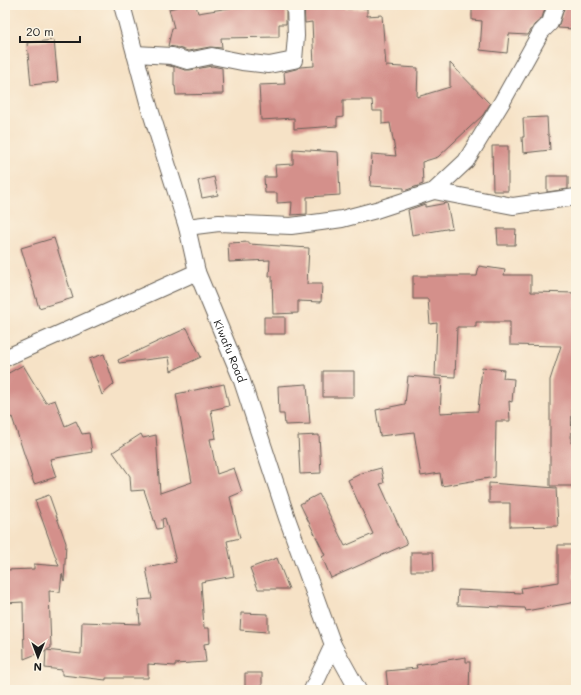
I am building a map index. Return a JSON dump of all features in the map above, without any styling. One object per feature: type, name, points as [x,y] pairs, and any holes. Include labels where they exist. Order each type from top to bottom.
[{"type":"street","name":"Kiwafu Road","points":[[122,5],[149,106],[187,227],[197,272],[241,378],[287,518],[333,645],[358,690]]},
{"type":"street","points":[[135,54],[172,56],[188,61],[212,56],[242,62],[269,65],[294,60],[296,36],[295,5]]},
{"type":"street","points":[[187,227],[220,224],[291,226],[342,219],[376,210],[434,191],[466,161],[502,102],[541,32],[550,23],[556,5]]},
{"type":"street","points":[[434,191],[513,206],[576,197]]},
{"type":"street","points":[[5,358],[197,272]]},
{"type":"street","points":[[312,690],[333,645]]},
{"type":"building","points":[[185,5],[196,5],[198,13],[248,5],[286,5],[286,24],[279,24],[279,37],[221,38],[222,48],[210,47],[188,51],[168,46],[172,28],[174,28],[169,9]]},
{"type":"building","points":[[304,5],[345,5],[346,9],[367,8],[367,16],[382,15],[386,66],[418,68],[417,97],[450,87],[450,63],[490,104],[483,115],[438,157],[422,162],[423,184],[404,191],[404,188],[370,186],[372,154],[396,156],[390,123],[382,124],[382,111],[373,111],[372,100],[343,100],[343,117],[337,118],[337,126],[294,129],[294,118],[261,120],[259,85],[285,84],[284,72],[300,67],[314,66],[312,22],[305,23]]},
{"type":"building","points":[[472,5],[546,5],[542,18],[534,25],[528,35],[509,34],[507,53],[480,50],[482,21],[472,20]]},
{"type":"building","points":[[565,5],[575,5],[574,29],[558,28]]},
{"type":"building","points":[[54,40],[58,82],[31,85],[27,43]]},
{"type":"building","points":[[165,65],[170,65],[185,70],[212,66],[222,68],[223,94],[176,95],[174,86],[174,67]]},
{"type":"building","points":[[547,117],[550,150],[523,153],[523,118]]},
{"type":"building","points":[[492,146],[508,146],[508,191],[493,191]]},
{"type":"building","points":[[293,149],[338,152],[340,195],[307,197],[307,214],[291,215],[292,202],[277,203],[277,193],[265,193],[264,177],[276,177],[275,165],[293,164]]},
{"type":"building","points":[[547,176],[568,176],[568,189],[547,192]]},
{"type":"building","points":[[214,177],[218,195],[202,198],[198,181]]},
{"type":"building","points":[[447,203],[452,228],[412,235],[408,210],[425,204],[425,207]]},
{"type":"building","points":[[497,229],[516,229],[515,245],[498,245]]},
{"type":"building","points":[[54,238],[73,298],[39,308],[21,248]]},
{"type":"building","points":[[249,242],[249,244],[309,248],[307,284],[322,284],[321,302],[298,301],[298,313],[273,314],[272,276],[269,276],[270,260],[229,262],[228,243]]},
{"type":"building","points":[[479,266],[505,270],[504,275],[531,275],[531,292],[576,293],[576,381],[574,380],[575,409],[572,409],[571,443],[576,443],[576,486],[550,486],[550,380],[561,346],[510,345],[510,322],[476,322],[476,327],[457,327],[455,377],[435,376],[437,323],[430,324],[428,299],[413,299],[413,276],[477,276]]},
{"type":"building","points":[[264,317],[285,317],[285,334],[264,334]]},
{"type":"building","points":[[187,328],[201,357],[171,371],[169,357],[119,363],[118,360]]},
{"type":"building","points":[[104,354],[114,384],[102,395],[89,359]]},
{"type":"building","points":[[23,365],[46,403],[55,400],[65,426],[76,421],[82,434],[89,433],[92,452],[50,459],[56,477],[34,484],[12,417],[5,421],[5,375]]},
{"type":"building","points":[[482,367],[504,370],[503,378],[514,379],[512,402],[509,401],[510,421],[496,421],[495,477],[442,486],[440,473],[421,476],[414,432],[380,436],[376,410],[405,404],[408,376],[442,379],[440,413],[478,411]]},
{"type":"building","points":[[323,371],[354,371],[354,397],[323,397]]},
{"type":"building","points":[[224,384],[229,406],[211,410],[216,438],[210,439],[217,474],[234,468],[242,492],[230,497],[240,538],[227,541],[234,576],[201,582],[204,628],[209,628],[210,643],[204,644],[206,662],[175,664],[175,666],[148,664],[148,678],[106,678],[106,680],[62,675],[62,670],[45,668],[46,650],[81,654],[82,622],[140,624],[138,600],[152,599],[146,568],[176,562],[165,518],[162,519],[163,528],[157,529],[144,490],[131,491],[130,476],[113,452],[141,434],[143,438],[156,435],[160,493],[192,482],[176,394]]},
{"type":"building","points":[[307,384],[310,424],[285,425],[284,414],[279,414],[278,386]]},
{"type":"building","points":[[319,435],[321,473],[300,474],[298,436]]},
{"type":"building","points":[[381,468],[384,483],[380,484],[407,544],[331,578],[322,557],[325,555],[300,504],[319,494],[345,546],[373,534],[348,480],[362,473]]},
{"type":"building","points":[[489,483],[556,488],[558,526],[510,527],[510,503],[489,503]]},
{"type":"building","points":[[49,495],[66,543],[64,581],[62,574],[60,592],[49,591],[51,648],[24,659],[23,602],[5,603],[5,570],[34,569],[34,564],[59,566],[35,500]]},
{"type":"building","points":[[558,545],[573,545],[574,579],[576,578],[576,602],[526,611],[525,608],[457,605],[458,590],[522,593],[521,588],[558,582]]},
{"type":"building","points":[[411,552],[433,552],[434,571],[411,571]]},
{"type":"building","points":[[277,558],[289,589],[258,589],[250,568]]},
{"type":"building","points":[[241,613],[268,614],[268,632],[240,630]]},
{"type":"building","points":[[466,657],[466,662],[470,662],[469,690],[388,690],[386,671],[417,668],[416,665]]},
{"type":"building","points":[[245,673],[262,673],[262,690],[245,690]]}]
